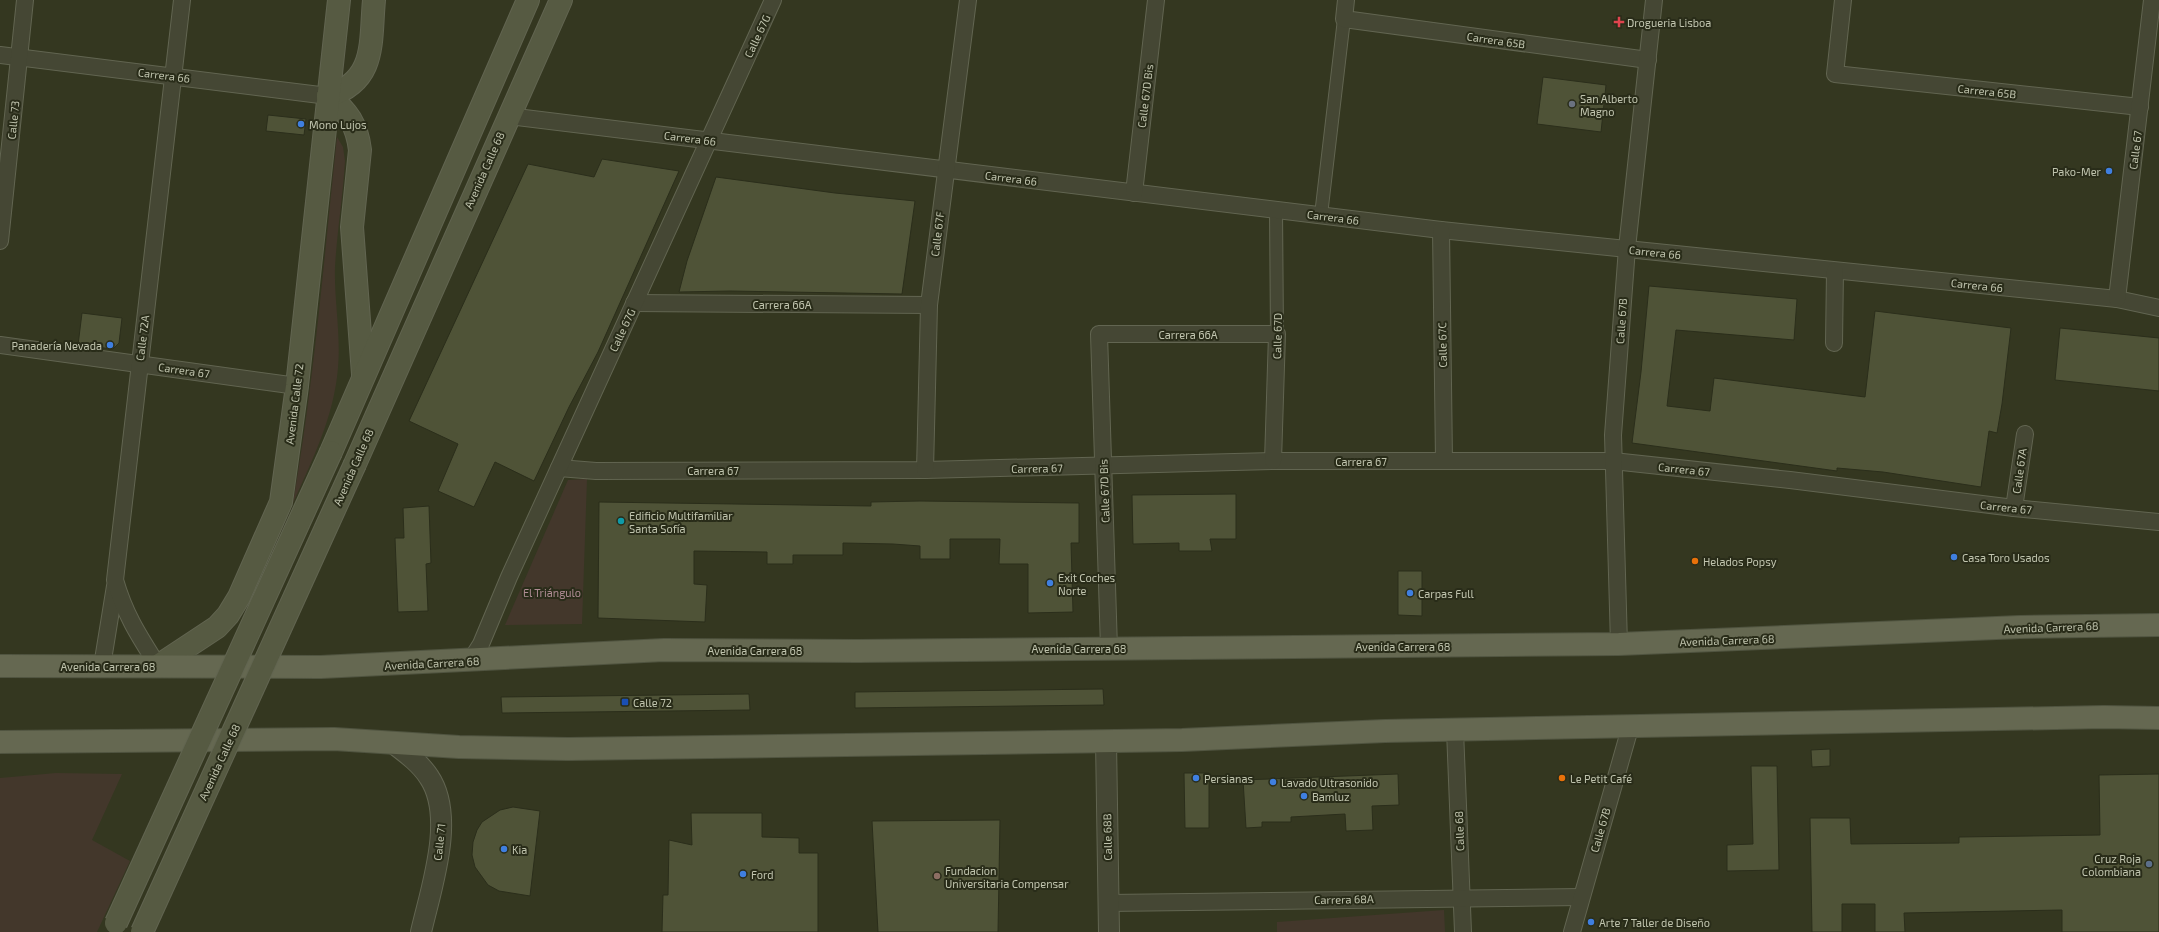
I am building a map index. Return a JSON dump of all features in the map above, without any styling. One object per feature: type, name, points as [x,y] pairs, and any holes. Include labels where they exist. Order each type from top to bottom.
[{"type":"main road","name":"Avenida Calle 72","points":[[158,666],[216,626],[228,615],[239,597],[281,502],[297,386],[339,0]]},
{"type":"main road","points":[[328,96],[343,91],[353,84],[364,69],[367,62],[374,0]]},
{"type":"main road","points":[[114,928],[331,452],[528,0]]},
{"type":"main road","name":"Avenida Calle 68","points":[[142,932],[355,464],[508,116],[561,0]]},
{"type":"main road","points":[[328,96],[348,113],[359,137],[360,150],[352,227],[363,378]]},
{"type":"main road","name":"Avenida Carrera 68","points":[[0,666],[321,667],[664,650],[858,651],[1619,644],[2020,627],[2159,625]]},
{"type":"main road","points":[[4,743],[334,739],[459,747],[568,749],[1221,739],[1455,730],[1630,728],[2104,717],[2159,718]]},
{"type":"street","name":"Calle 73","points":[[0,241],[25,0]]},
{"type":"street","name":"Calle 72A","points":[[158,666],[133,626],[123,606],[116,580],[139,364],[182,0]]},
{"type":"street","name":"Calle 67G","points":[[471,660],[481,644],[559,468],[773,0]]},
{"type":"street","name":"Calle 67F","points":[[926,470],[929,305],[945,170],[968,0]]},
{"type":"street","name":"Calle 67D Bis","points":[[1134,192],[1156,0]]},
{"type":"street","points":[[1321,215],[1346,0]]},
{"type":"street","name":"Calle 67B","points":[[1619,644],[1614,422],[1627,248],[1654,0]]},
{"type":"street","name":"Carrera 65B","points":[[1843,0],[1835,74],[2140,107]]},
{"type":"street","name":"Calle 67","points":[[2118,299],[2152,0]]},
{"type":"street","name":"Carrera 65B","points":[[1344,19],[1648,60]]},
{"type":"street","name":"Carrera 66","points":[[0,54],[328,96]]},
{"type":"street","name":"Carrera 66","points":[[508,116],[1441,230],[2118,299],[2159,308]]},
{"type":"street","name":"Calle 67D","points":[[1273,462],[1277,334],[1276,210]]},
{"type":"street","name":"Calle 67C","points":[[1441,230],[1444,460]]},
{"type":"street","points":[[1834,343],[1835,271]]},
{"type":"street","name":"Carrera 66A","points":[[634,304],[929,305]]},
{"type":"street","name":"Calle 67D Bis","points":[[1098,334],[1109,648]]},
{"type":"street","name":"Carrera 66A","points":[[1098,334],[1277,334]]},
{"type":"street","name":"Carrera 67","points":[[0,344],[297,386]]},
{"type":"street","name":"Calle 67A","points":[[2014,508],[2025,434]]},
{"type":"street","name":"Carrera 67","points":[[559,468],[596,470],[926,470],[1273,462],[1444,460],[1614,461],[1790,480],[2014,508],[2159,522]]},
{"type":"street","points":[[102,666],[116,580]]},
{"type":"street","name":"Calle 67B","points":[[1572,932],[1630,728]]},
{"type":"street","name":"Calle 68","points":[[1455,730],[1463,932]]},
{"type":"street","name":"Calle 68B","points":[[1106,741],[1109,932]]},
{"type":"street","name":"Calle 71","points":[[393,743],[420,766],[429,777],[438,797],[442,820],[437,862],[421,932]]},
{"type":"street","name":"Carrera 68A","points":[[1108,903],[1461,897],[1581,897]]},
{"type":"green space","points":[[337,137],[343,147],[345,161],[335,267],[335,292],[339,343],[336,386],[322,437],[293,503],[313,366]]},
{"type":"green space","name":"El Triángulo","points":[[587,479],[582,624],[505,625],[568,480]]},
{"type":"green space","points":[[56,773],[122,774],[92,840],[130,861],[97,932],[0,932],[0,778]]},
{"type":"green space","points":[[1444,910],[1445,932],[1277,932],[1277,922]]},
{"type":"building","name":"San Alberto Magno","points":[[1543,77],[1606,85],[1601,132],[1537,124]]},
{"type":"building","points":[[268,115],[306,119],[304,135],[266,131]]},
{"type":"building","points":[[602,159],[679,171],[598,352],[569,407],[534,481],[495,462],[474,507],[438,491],[458,444],[409,421],[528,164],[594,177]]},
{"type":"building","points":[[716,177],[835,193],[915,201],[902,294],[730,291],[679,292],[687,261]]},
{"type":"building","points":[[1649,286],[1797,299],[1794,340],[1676,330],[1667,406],[1710,411],[1714,378],[1865,397],[1875,311],[2011,328],[1997,433],[1989,431],[1981,487],[1883,472],[1837,468],[1837,471],[1632,443],[1641,372]]},
{"type":"building","points":[[82,313],[122,318],[119,343],[113,349],[78,345]]},
{"type":"building","points":[[2060,328],[2159,338],[2159,391],[2055,380]]},
{"type":"building","points":[[1236,494],[1236,539],[1210,539],[1212,551],[1179,551],[1179,543],[1133,544],[1132,495]]},
{"type":"building","points":[[920,501],[1079,503],[1079,543],[1071,543],[1073,612],[1028,613],[1028,564],[999,564],[1000,539],[950,539],[950,559],[920,559],[920,546],[893,544],[843,543],[843,555],[793,555],[793,564],[767,564],[767,552],[694,551],[694,584],[707,585],[705,622],[598,618],[599,502],[871,506],[871,502]]},
{"type":"building","points":[[429,506],[431,563],[426,564],[428,611],[398,612],[395,538],[404,538],[403,508]]},
{"type":"building","name":"Carpas Full","points":[[1398,571],[1422,571],[1422,616],[1398,615]]},
{"type":"building","points":[[1103,689],[1104,705],[855,708],[855,692]]},
{"type":"building","name":"Calle 72","points":[[749,694],[750,710],[502,713],[501,697]]},
{"type":"building","points":[[1830,749],[1830,766],[1812,767],[1811,750]]},
{"type":"building","points":[[1751,766],[1777,766],[1779,870],[1727,871],[1727,845],[1753,844]]},
{"type":"building","points":[[1184,773],[1209,773],[1209,828],[1185,828]]},
{"type":"building","points":[[1398,774],[1399,805],[1372,806],[1373,830],[1346,831],[1345,814],[1291,817],[1291,822],[1262,822],[1262,827],[1246,828],[1243,780]]},
{"type":"building","points":[[2159,774],[2159,932],[2062,932],[2062,910],[1904,913],[1905,932],[1875,932],[1875,904],[1842,904],[1842,932],[1812,932],[1810,818],[1850,818],[1851,844],[1959,843],[1959,837],[2100,835],[2099,775]]},
{"type":"building","name":"Kia","points":[[513,807],[540,811],[530,896],[499,891],[488,885],[475,867],[472,855],[473,842],[477,830],[482,822],[500,810]]},
{"type":"building","name":"Ford","points":[[691,813],[762,813],[762,837],[799,838],[799,853],[818,853],[818,932],[662,932],[663,895],[668,895],[669,840],[692,845]]},
{"type":"building","name":"Fundacion Universitaria Compensar","points":[[1000,820],[998,932],[878,932],[872,821]]},
{"type":"place","name":"Drogueria Lisboa","points":[[1619,22]]},
{"type":"place","name":"San Alberto Magno","points":[[1572,104]]},
{"type":"place","name":"Mono Lujos","points":[[301,124]]},
{"type":"place","name":"Pako-Mer","points":[[2109,171]]},
{"type":"place","name":"Panadería Nevada","points":[[110,345]]},
{"type":"place","name":"Edificio Multifamiliar Santa Sofía","points":[[621,521]]},
{"type":"place","name":"Casa Toro Usados","points":[[1954,557]]},
{"type":"place","name":"Helados Popsy","points":[[1695,561]]},
{"type":"place","name":"Exit Coches Norte","points":[[1050,583]]},
{"type":"place","name":"Carpas Full","points":[[1410,593]]},
{"type":"place","name":"Calle 72","points":[[625,702]]},
{"type":"place","name":"Persianas","points":[[1196,778]]},
{"type":"place","name":"Le Petit Café","points":[[1562,778]]},
{"type":"place","name":"Lavado Ultrasonido","points":[[1273,782]]},
{"type":"place","name":"Bamluz","points":[[1304,796]]},
{"type":"place","name":"Kia","points":[[504,849]]},
{"type":"place","name":"Cruz Roja Colombiana","points":[[2149,864]]},
{"type":"place","name":"Ford","points":[[743,874]]},
{"type":"place","name":"Fundacion Universitaria Compensar","points":[[937,876]]},
{"type":"place","name":"Arte 7 Taller de Diseño","points":[[1591,922]]}]
